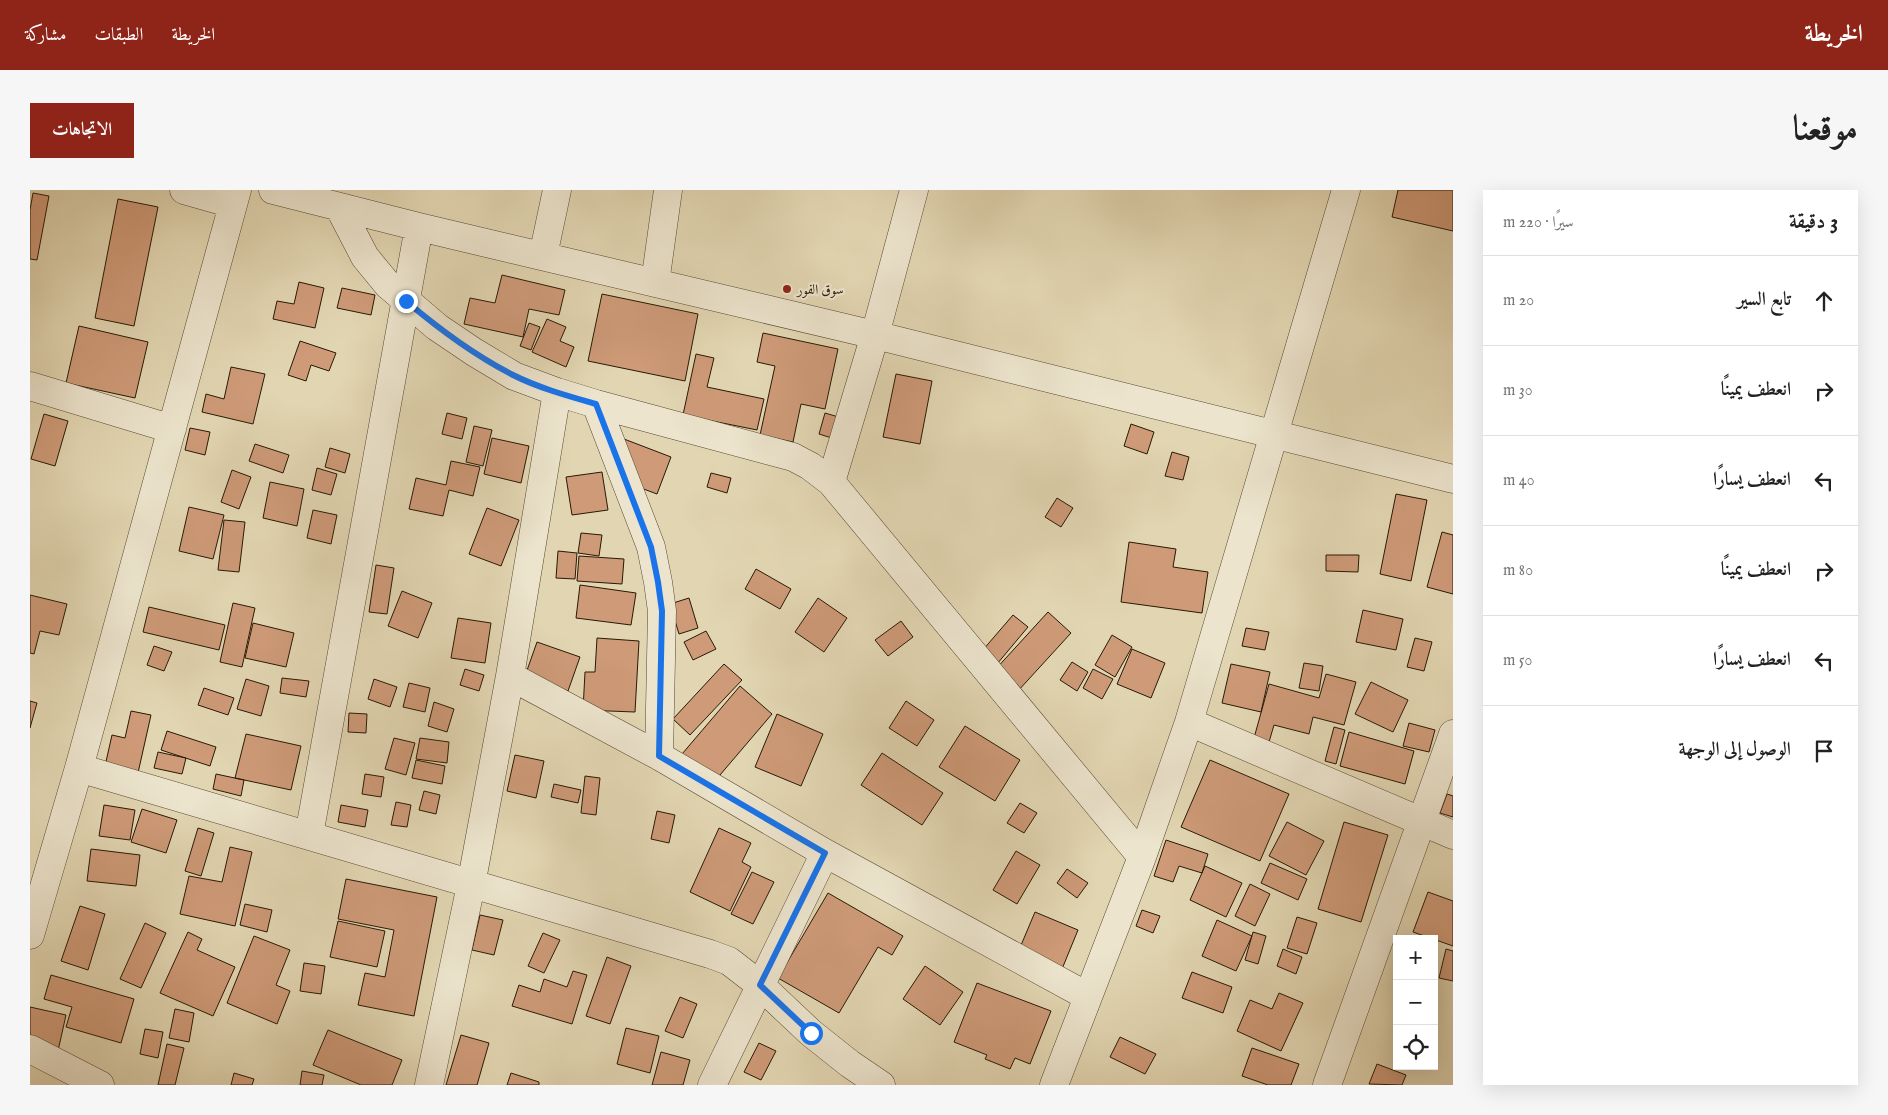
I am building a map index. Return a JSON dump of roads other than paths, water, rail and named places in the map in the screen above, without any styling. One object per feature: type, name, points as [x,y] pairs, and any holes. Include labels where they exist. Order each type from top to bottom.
[{"type":"street","points":[[30,935],[79,768],[235,197],[184,190]]},
{"type":"street","points":[[273,190],[419,227],[875,335],[1453,479]]},
{"type":"street","points":[[543,256],[557,190]]},
{"type":"street","points":[[655,283],[668,190]]},
{"type":"street","points":[[832,482],[875,335],[914,190]]},
{"type":"street","points":[[1054,1085],[1142,857],[1189,722],[1346,190]]},
{"type":"street","points":[[339,207],[365,257],[388,285],[437,327],[514,376],[596,404],[793,457],[810,466],[832,482],[1142,857]]},
{"type":"street","points":[[309,835],[419,227]]},
{"type":"street","points":[[30,386],[172,429]]},
{"type":"street","points":[[429,1085],[472,885],[510,676],[557,392]]},
{"type":"street","points":[[596,404],[651,547],[658,582],[662,611],[659,756]]},
{"type":"street","points":[[510,676],[659,756],[825,853],[1087,996]]},
{"type":"street","points":[[1189,722],[1453,835]]},
{"type":"street","points":[[1327,1085],[1453,734]]},
{"type":"street","points":[[79,768],[729,961],[760,985],[811,1033],[850,1064],[881,1085]]},
{"type":"street","points":[[712,1085],[825,853]]},
{"type":"street","points":[[30,1049],[100,1085]]},
{"type":"place","name":"سوق الفور","points":[[787,289]]}]
